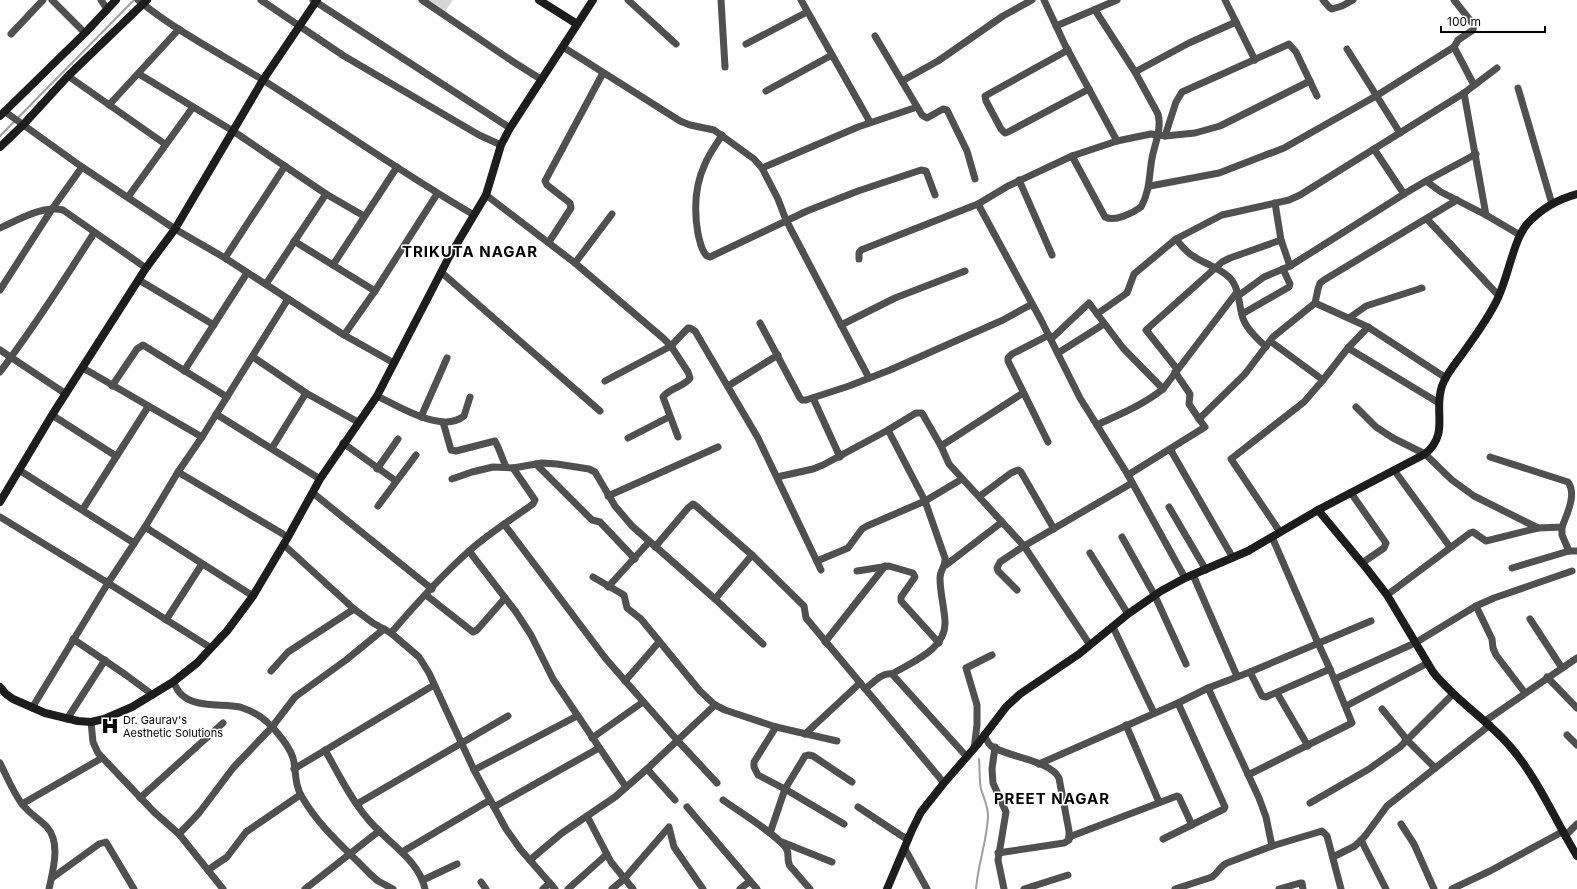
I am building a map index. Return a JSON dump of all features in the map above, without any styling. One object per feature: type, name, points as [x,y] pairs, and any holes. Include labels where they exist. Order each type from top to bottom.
[{"type":"street","points":[[11,34],[43,0]]},
{"type":"street","points":[[52,0],[85,33]]},
{"type":"street","points":[[101,0],[107,9]]},
{"type":"street","points":[[116,0],[4,114],[20,123],[82,167],[175,229],[225,258],[344,335],[394,363]]},
{"type":"street","points":[[261,0],[344,56],[479,135],[501,145]]},
{"type":"street","points":[[422,0],[512,62],[542,80]]},
{"type":"street","points":[[539,0],[577,24]]},
{"type":"street","points":[[0,687],[13,699],[32,708],[67,719],[91,722],[104,719],[117,714],[173,682],[197,663],[227,631],[253,596],[284,545],[320,479],[377,396],[441,272],[486,195],[501,145],[510,128],[593,0]]},
{"type":"street","points":[[628,0],[676,44]]},
{"type":"street","points":[[721,0],[725,67]]},
{"type":"street","points":[[801,0],[870,122]]},
{"type":"street","points":[[902,82],[938,61],[1003,16],[1032,0]]},
{"type":"street","points":[[1044,0],[1068,50],[1117,141]]},
{"type":"street","points":[[1056,26],[1117,0]]},
{"type":"street","points":[[1225,0],[1255,60]]},
{"type":"street","points":[[1323,0],[1332,9],[1353,0]]},
{"type":"street","points":[[1150,186],[1219,173],[1275,152],[1295,143],[1376,96],[1454,47],[1458,40],[1474,28],[1469,17],[1454,0]]},
{"type":"street","points":[[0,147],[20,123],[142,1],[179,29],[263,80],[437,194],[474,215]]},
{"type":"street","points":[[0,502],[52,415],[146,268],[175,229],[263,80],[300,26],[315,1],[510,128]]},
{"type":"street","points":[[1095,10],[1135,72],[1158,114],[1162,135]]},
{"type":"street","points":[[746,44],[807,12]]},
{"type":"street","points":[[1135,72],[1189,43],[1236,22]]},
{"type":"street","points":[[109,105],[179,29]]},
{"type":"street","points":[[875,36],[922,115],[927,118],[943,109],[947,110],[967,151],[975,179]]},
{"type":"street","points":[[1072,156],[1105,217],[1108,219],[1122,216],[1141,207],[1150,186],[1152,158],[1176,102],[1182,92],[1290,44],[1296,52],[1317,96]]},
{"type":"street","points":[[563,47],[680,121],[695,127],[714,130],[754,159],[762,168],[778,199],[786,220],[869,378]]},
{"type":"street","points":[[1454,47],[1474,85]]},
{"type":"street","points":[[1347,49],[1400,133]]},
{"type":"street","points":[[1068,50],[985,96],[986,101],[1001,129],[1005,132],[1011,131],[1089,89]]},
{"type":"street","points":[[766,92],[832,55]]},
{"type":"street","points":[[1097,314],[1123,296],[1129,290],[1134,274],[1176,239],[1222,215],[1275,203],[1300,195],[1464,92],[1497,68]]},
{"type":"street","points":[[549,242],[571,208],[570,203],[547,185],[545,181],[603,73]]},
{"type":"street","points":[[139,74],[233,131],[326,194],[364,216]]},
{"type":"street","points":[[68,76],[165,144]]},
{"type":"street","points":[[860,259],[859,253],[861,250],[978,204],[1019,180],[1072,156],[1117,141],[1151,134],[1162,135],[1195,133],[1220,126],[1310,81]]},
{"type":"street","points":[[1518,88],[1552,204]]},
{"type":"street","points":[[1464,92],[1486,215]]},
{"type":"street","points":[[128,197],[193,107]]},
{"type":"street","points":[[762,168],[834,136],[870,122],[917,107]]},
{"type":"street","points":[[722,135],[704,165],[698,188],[696,216],[704,254],[710,257],[786,220],[858,191],[921,170],[926,171],[935,195]]},
{"type":"street","points":[[1374,149],[1404,194]]},
{"type":"street","points":[[1097,425],[1142,404],[1163,389],[1238,294],[1264,277],[1287,267],[1404,194],[1476,154]]},
{"type":"street","points":[[225,258],[285,166]]},
{"type":"street","points":[[0,290],[52,209],[82,167]]},
{"type":"street","points":[[333,265],[397,167]]},
{"type":"street","points":[[1019,180],[1052,255]]},
{"type":"street","points":[[1426,182],[1441,192],[1486,215],[1520,235]]},
{"type":"street","points":[[266,284],[326,194]]},
{"type":"street","points":[[344,335],[375,291],[437,194]]},
{"type":"street","points":[[887,889],[921,812],[1006,707],[1020,694],[1064,665],[1128,614],[1155,596],[1189,577],[1233,558],[1351,492],[1425,454],[1431,449],[1439,435],[1439,403],[1442,386],[1486,319],[1499,296],[1520,235],[1527,224],[1540,212],[1552,204],[1577,194]]},
{"type":"street","points":[[486,195],[575,263],[671,346],[688,372],[690,378],[664,395],[663,400],[678,437]]},
{"type":"street","points":[[1199,419],[1245,374],[1278,332],[1315,303],[1320,283],[1457,200]]},
{"type":"street","points":[[1242,314],[1289,287],[1290,284],[1275,203]]},
{"type":"street","points":[[978,204],[1050,337],[1080,398],[1189,577],[1224,643],[1237,676]]},
{"type":"street","points":[[0,228],[34,214],[52,209],[63,210],[146,268]]},
{"type":"street","points":[[575,263],[612,214]]},
{"type":"street","points":[[1427,219],[1499,296]]},
{"type":"street","points":[[0,372],[61,285],[94,233]]},
{"type":"street","points":[[1176,239],[1192,256],[1230,278],[1234,283],[1238,294],[1244,320],[1251,332],[1323,380]]},
{"type":"street","points":[[1128,475],[1205,427],[1189,404],[1190,394],[1176,371],[1146,330],[1215,268],[1230,258],[1281,240]]},
{"type":"street","points":[[294,241],[375,291]]},
{"type":"street","points":[[841,325],[895,298],[965,271]]},
{"type":"street","points":[[441,272],[600,411]]},
{"type":"street","points":[[184,371],[247,273]]},
{"type":"street","points":[[139,280],[214,325]]},
{"type":"street","points":[[1349,318],[1366,306],[1422,288]]},
{"type":"street","points":[[32,708],[108,583],[253,357],[288,299]]},
{"type":"street","points":[[1048,442],[1009,365],[1008,358],[1012,354],[1050,337],[1089,303],[1123,348],[1163,389]]},
{"type":"street","points":[[1315,303],[1368,328],[1446,378]]},
{"type":"street","points":[[760,323],[802,400],[813,398],[869,378],[1003,320],[1032,304]]},
{"type":"street","points":[[1058,353],[1104,324]]},
{"type":"street","points":[[605,381],[671,346],[683,332],[688,328],[692,329],[697,334],[758,438],[821,570]]},
{"type":"street","points":[[1280,532],[1230,459],[1304,402],[1348,348],[1368,328]]},
{"type":"street","points":[[112,386],[137,349],[141,346],[227,397]]},
{"type":"street","points":[[1348,348],[1439,403]]},
{"type":"street","points":[[0,350],[66,394]]},
{"type":"street","points":[[728,386],[778,355]]},
{"type":"street","points":[[253,357],[306,393],[358,422]]},
{"type":"street","points":[[421,417],[447,358]]},
{"type":"street","points":[[83,368],[202,437]]},
{"type":"street","points":[[272,448],[306,393]]},
{"type":"street","points":[[941,446],[1023,393]]},
{"type":"street","points":[[377,396],[421,417],[443,422],[458,420],[464,416],[470,397]]},
{"type":"street","points":[[813,398],[840,457]]},
{"type":"street","points":[[83,509],[148,407]]},
{"type":"street","points":[[1356,407],[1384,433],[1425,454],[1452,480],[1474,496],[1538,528]]},
{"type":"street","points":[[777,477],[813,469],[840,457],[919,412],[924,416],[950,464],[1024,546],[1090,645]]},
{"type":"street","points":[[216,414],[320,479]]},
{"type":"street","points":[[52,415],[116,456]]},
{"type":"street","points":[[628,438],[669,417]]},
{"type":"street","points":[[179,834],[199,813],[237,764],[272,727],[295,697],[388,631],[470,551],[504,524],[534,504],[535,500],[509,467],[498,446],[494,442],[456,451],[451,450],[443,422]]},
{"type":"street","points":[[888,430],[925,501],[945,558],[946,565]]},
{"type":"street","points":[[377,469],[398,439]]},
{"type":"street","points":[[343,444],[396,481]]},
{"type":"street","points":[[608,496],[718,447]]},
{"type":"street","points":[[1170,449],[1233,558]]},
{"type":"street","points":[[378,506],[416,455]]},
{"type":"street","points":[[1490,457],[1568,482],[1572,486],[1575,494],[1562,527],[1562,535],[1569,551]]},
{"type":"street","points":[[536,464],[592,520],[600,522],[635,559]]},
{"type":"street","points":[[452,479],[482,469],[536,464],[557,464],[589,469],[596,472],[614,506],[623,516],[763,644]]},
{"type":"street","points":[[20,470],[134,543]]},
{"type":"street","points":[[980,496],[1011,473],[1018,470],[1021,472],[1054,529]]},
{"type":"street","points":[[1394,470],[1450,547]]},
{"type":"street","points":[[178,472],[288,537]]},
{"type":"street","points":[[817,561],[848,548],[862,529],[867,526],[925,501],[962,478]]},
{"type":"street","points":[[1017,590],[997,568],[1000,562],[1024,546],[1132,483]]},
{"type":"street","points":[[1351,492],[1386,546],[1362,563]]},
{"type":"street","points":[[313,493],[432,589]]},
{"type":"street","points":[[608,586],[693,504],[752,555],[804,606],[806,618],[944,783]]},
{"type":"street","points":[[1168,507],[1206,570]]},
{"type":"street","points":[[1318,510],[1387,596],[1426,664],[1442,684],[1508,743],[1521,760],[1577,856]]},
{"type":"street","points":[[0,517],[211,648]]},
{"type":"street","points":[[805,734],[862,686],[887,673],[892,674],[919,658],[939,643],[944,635],[945,628],[940,578],[942,570],[946,565],[1002,522]]},
{"type":"street","points":[[504,524],[606,659],[717,783]]},
{"type":"street","points":[[145,527],[253,596]]},
{"type":"street","points":[[1387,596],[1450,547],[1472,532],[1486,541],[1538,528],[1562,527]]},
{"type":"street","points":[[1122,536],[1155,596],[1186,664]]},
{"type":"street","points":[[1248,775],[1352,723],[1335,679],[1272,537]]},
{"type":"street","points":[[284,545],[354,609],[388,631],[419,657],[429,673],[474,770],[492,804],[514,840],[553,886],[544,889]]},
{"type":"street","points":[[470,551],[524,624],[553,679],[626,787]]},
{"type":"street","points":[[1512,568],[1569,551],[1577,551]]},
{"type":"street","points":[[1090,553],[1128,614]]},
{"type":"street","points":[[715,599],[752,555]]},
{"type":"street","points":[[166,620],[202,564]]},
{"type":"street","points":[[858,571],[885,566],[894,566],[913,573],[915,577],[901,597],[901,602],[939,643]]},
{"type":"street","points":[[825,642],[885,566]]},
{"type":"street","points":[[1335,679],[1414,643],[1476,606],[1494,598],[1572,571]]},
{"type":"street","points":[[593,578],[624,595],[627,608],[641,619],[707,699],[715,705],[725,710],[776,727],[837,741]]},
{"type":"street","points":[[426,595],[473,632],[477,630],[505,598]]},
{"type":"street","points":[[1476,606],[1491,635],[1494,652],[1525,693]]},
{"type":"street","points":[[271,671],[288,652],[354,609]]},
{"type":"street","points":[[1530,619],[1562,668]]},
{"type":"street","points":[[1039,764],[1178,703],[1208,688],[1250,672],[1371,620]]},
{"type":"street","points":[[1113,627],[1154,713]]},
{"type":"street","points":[[74,639],[152,695]]},
{"type":"street","points":[[625,681],[659,642]]},
{"type":"street","points":[[979,742],[977,705],[966,668],[992,655]]},
{"type":"street","points":[[1333,857],[1348,850],[1361,840],[1387,806],[1435,768],[1487,723],[1525,693],[1577,658]]},
{"type":"street","points":[[67,719],[105,660]]},
{"type":"street","points":[[1346,706],[1426,664]]},
{"type":"street","points":[[1250,672],[1262,696],[1266,697],[1330,669]]},
{"type":"street","points":[[892,674],[967,757]]},
{"type":"street","points":[[1548,678],[1577,708]]},
{"type":"street","points":[[173,682],[179,692],[193,701],[207,704],[240,707],[256,714],[272,727],[291,754],[294,761],[295,782],[300,795],[322,826],[378,881],[393,889]]},
{"type":"street","points":[[294,768],[434,685]]},
{"type":"street","points":[[1208,688],[1263,808],[1272,846]]},
{"type":"street","points":[[1278,693],[1308,746]]},
{"type":"street","points":[[1310,803],[1369,769],[1408,741],[1453,694]]},
{"type":"street","points":[[592,738],[643,702]]},
{"type":"street","points":[[1163,839],[1224,809],[1224,804],[1178,703]]},
{"type":"street","points":[[530,860],[553,840],[607,803],[647,769],[715,705]]},
{"type":"street","points":[[1382,709],[1408,741],[1435,768]]},
{"type":"street","points":[[357,804],[508,716]]},
{"type":"street","points":[[474,770],[578,716]]},
{"type":"street","points":[[91,722],[93,742],[102,758],[140,798],[179,834],[224,889]]},
{"type":"street","points":[[140,798],[223,723]]},
{"type":"street","points":[[1126,725],[1159,802]]},
{"type":"street","points":[[776,727],[754,762],[754,767],[758,775],[785,789],[844,824]]},
{"type":"street","points":[[1567,734],[1577,745]]},
{"type":"street","points":[[979,742],[988,742],[995,747],[1039,764],[1054,772],[1059,778],[1069,840],[1064,843],[998,853]]},
{"type":"street","points":[[995,747],[992,769],[993,783],[1006,812],[998,853],[999,867],[1004,889]]},
{"type":"street","points":[[402,852],[600,748]]},
{"type":"street","points":[[325,750],[357,804],[379,831],[402,852],[423,880],[425,889]]},
{"type":"street","points":[[770,833],[785,789],[803,759],[809,755],[813,756],[852,782]]},
{"type":"street","points":[[22,804],[102,758]]},
{"type":"street","points":[[0,763],[22,804],[46,826],[52,834],[55,843],[55,852],[52,878],[49,889]]},
{"type":"street","points":[[647,769],[675,800]]},
{"type":"street","points":[[208,870],[227,856],[246,832],[300,795]]},
{"type":"street","points":[[1069,837],[1177,796],[1180,797],[1192,824]]},
{"type":"street","points":[[723,800],[778,840],[787,850],[788,863],[810,889]]},
{"type":"street","points":[[686,807],[757,889]]},
{"type":"street","points":[[858,807],[908,840]]},
{"type":"street","points":[[587,816],[606,855],[624,879],[634,889]]},
{"type":"street","points":[[1401,824],[1414,844],[1434,889]]},
{"type":"street","points":[[1452,889],[1564,834],[1577,824]]},
{"type":"street","points":[[612,889],[624,879],[669,827],[674,847],[703,889]]},
{"type":"street","points":[[305,889],[379,831]]},
{"type":"street","points":[[1175,889],[1212,877],[1216,874],[1220,867],[1227,863],[1272,846],[1322,831],[1325,832],[1327,836],[1341,889]]},
{"type":"street","points":[[778,840],[832,862]]},
{"type":"street","points":[[1361,840],[1386,889]]},
{"type":"street","points":[[52,878],[99,844],[106,842],[134,889]]},
{"type":"street","points":[[905,849],[927,889]]},
{"type":"street","points":[[568,889],[606,855]]},
{"type":"street","points":[[423,880],[458,864]]},
{"type":"street","points":[[1024,889],[1068,875]]},
{"type":"street","points":[[740,889],[750,881]]},
{"type":"street","points":[[481,882],[486,889]]},
{"type":"street","points":[[1280,889],[1302,883],[1304,889]]},
{"type":"shaded area","points":[[424,0],[453,0],[444,13]]},
{"type":"waterway","points":[[0,136],[134,0]]},
{"type":"waterway","points":[[976,889],[988,816],[987,806],[980,785],[979,759]]},
{"type":"place","name":"Dr. Gaurav's Aesthetic Solutions","points":[[110,726]]},
{"type":"district","name":"TRIKUTA NAGAR","points":[[470,251]]},
{"type":"district","name":"PREET NAGAR","points":[[1052,798]]}]
